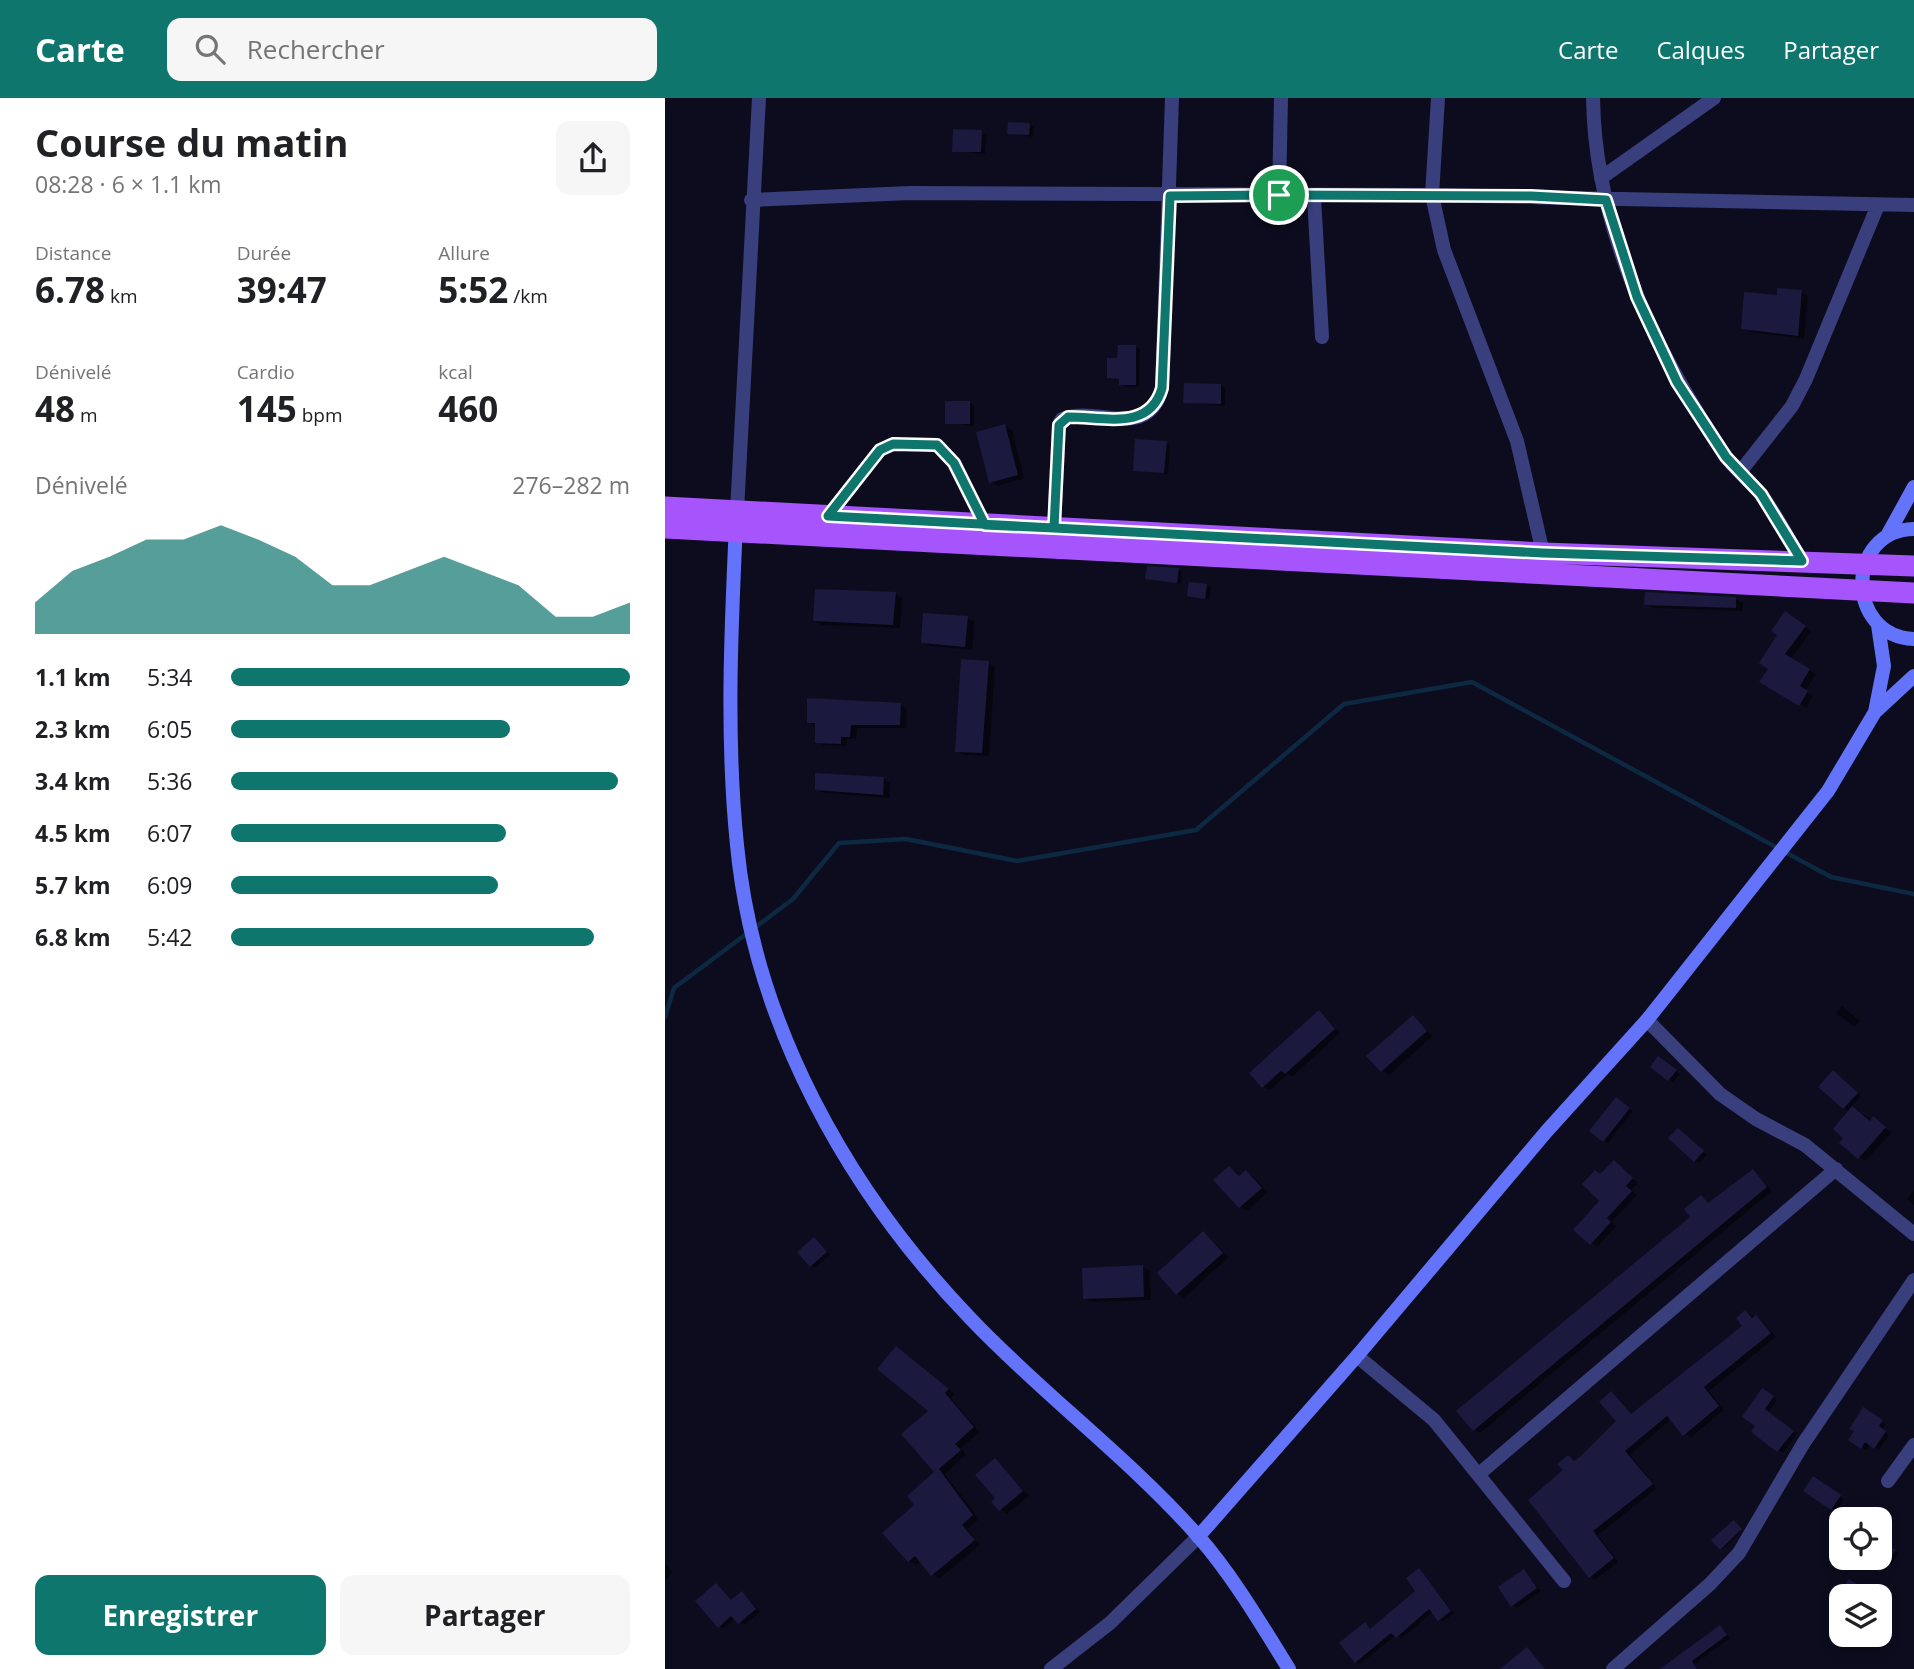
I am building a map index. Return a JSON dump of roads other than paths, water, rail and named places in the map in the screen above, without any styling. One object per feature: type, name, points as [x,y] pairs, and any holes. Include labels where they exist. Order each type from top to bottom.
[{"type":"main road","points":[[665,507],[1543,553],[1914,566]]},
{"type":"main road","points":[[665,528],[1914,593]]},
{"type":"street","points":[[759,98],[751,200],[729,722],[737,848],[762,975],[792,1052],[826,1124],[870,1199],[920,1264],[971,1320],[1198,1537],[1255,1615],[1289,1669]]},
{"type":"street","points":[[1054,528],[1059,425],[1062,419],[1140,418],[1153,410],[1159,400],[1162,388],[1172,98]]},
{"type":"street","points":[[1279,195],[1281,98]]},
{"type":"street","points":[[1438,98],[1432,195],[1444,250],[1517,441],[1543,553]]},
{"type":"street","points":[[1593,98],[1594,141],[1606,200],[1637,297],[1659,346],[1677,382],[1726,457],[1761,494],[1802,561]]},
{"type":"street","points":[[1601,178],[1714,98]]},
{"type":"street","points":[[751,200],[909,193],[1314,197],[1432,195],[1914,205]]},
{"type":"street","points":[[1314,197],[1322,337]]},
{"type":"street","points":[[1740,472],[1792,406],[1806,379],[1878,205]]},
{"type":"street","points":[[1914,487],[1887,536],[1870,552],[1864,564],[1861,590],[1865,607],[1878,625],[1899,636],[1914,639]]},
{"type":"street","points":[[1887,536],[1914,529]]},
{"type":"street","points":[[1875,712],[1884,666],[1878,625]]},
{"type":"street","points":[[1051,1669],[1110,1623],[1198,1537],[1357,1356],[1546,1132],[1647,1020],[1795,837],[1828,791],[1875,712],[1914,676]]},
{"type":"street","points":[[1647,1020],[1720,1094],[1756,1119],[1805,1145],[1914,1234]]},
{"type":"street","points":[[1479,1475],[1836,1169]]},
{"type":"street","points":[[1613,1669],[1710,1584],[1739,1553],[1803,1444],[1914,1280]]},
{"type":"street","points":[[1357,1356],[1434,1420],[1564,1581]]},
{"type":"street","points":[[1888,1481],[1914,1445]]},
{"type":"lane","points":[[828,516],[880,450],[893,444],[937,445],[954,463],[985,525]]},
{"type":"waterway","points":[[665,1017],[674,988],[793,899],[839,843],[906,839],[1017,861],[1196,830],[1344,704],[1472,682],[1831,877],[1914,894]]}]
